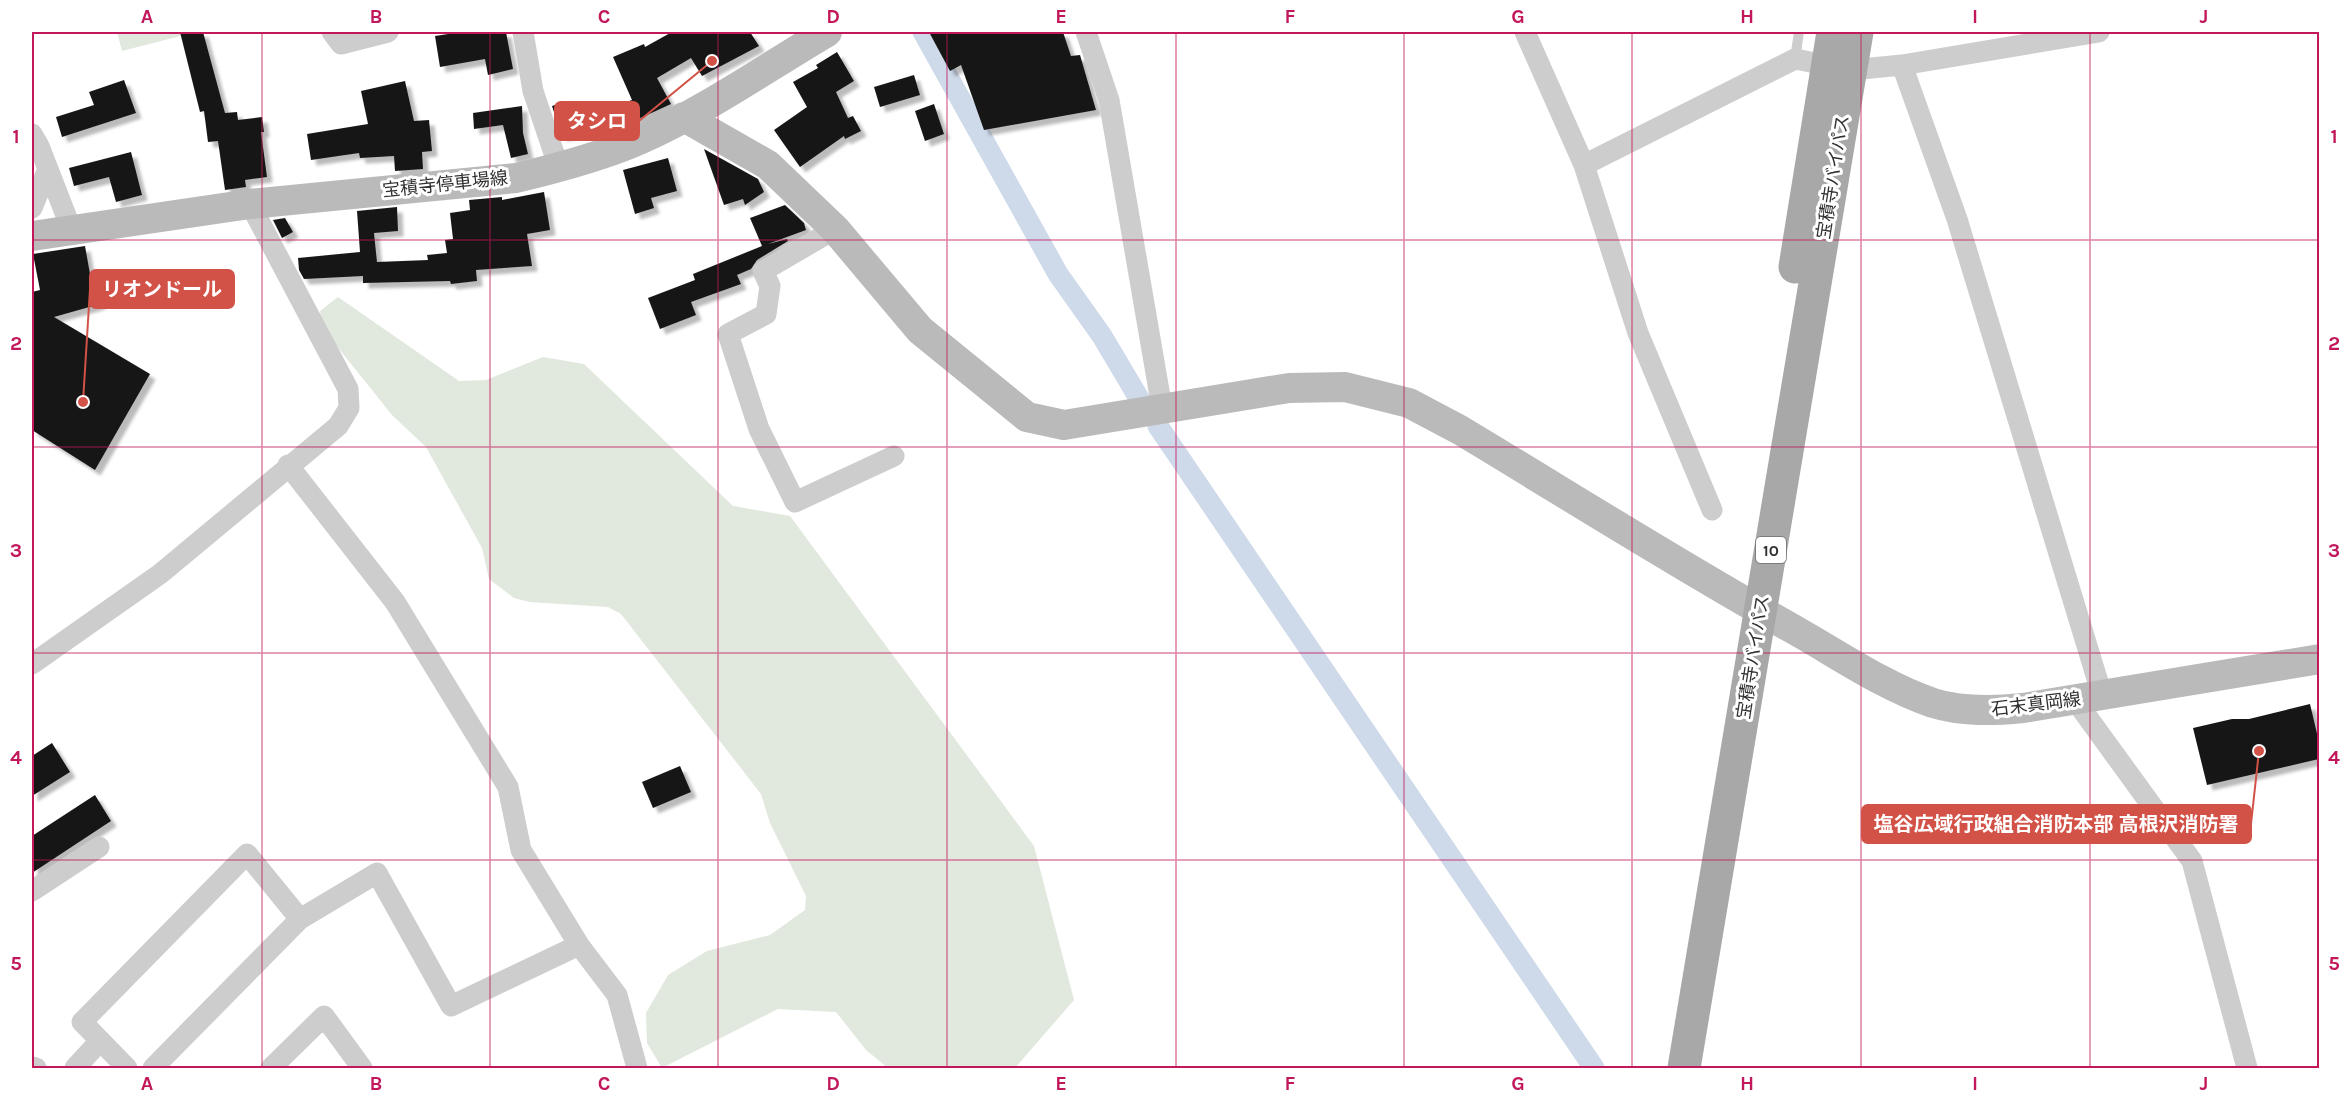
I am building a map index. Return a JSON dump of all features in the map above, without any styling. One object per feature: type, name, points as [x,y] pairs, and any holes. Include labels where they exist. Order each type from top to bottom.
[{"type":"main road","name":"宝積寺停車場線","points":[[32,236],[250,204],[516,178],[559,168],[640,140],[684,117],[827,32]]},
{"type":"main road","name":"宝積寺バイパス","points":[[1833,32],[1839,68]]},
{"type":"main road","name":"宝積寺バイパス","points":[[1663,1068],[1750,605],[1839,68],[1857,32]]},
{"type":"main road","name":"石末真岡線","points":[[684,117],[768,165],[835,229],[920,330],[1027,417],[1064,425],[1289,388],[1345,387],[1409,403],[1460,430],[1750,605],[1890,683],[1932,702],[1953,708],[1997,711],[2089,698],[2319,659]]},
{"type":"main road","name":"宝積寺バイパス","points":[[1684,1068],[1750,605]]},
{"type":"street","points":[[332,32],[340,44],[388,32]]},
{"type":"street","points":[[524,32],[533,91],[559,168]]},
{"type":"street","points":[[1086,32],[1109,100],[1162,408]]},
{"type":"street","points":[[1525,32],[1584,165],[1638,333],[1712,510]]},
{"type":"street","points":[[1584,165],[1795,59],[1839,68],[1902,65],[2099,32]]},
{"type":"street","points":[[1902,65],[1957,219],[2089,698],[2192,861],[2247,1068]]},
{"type":"street","points":[[32,134],[39,146],[72,231]]},
{"type":"street","points":[[32,208],[48,169]]},
{"type":"street","points":[[32,664],[160,574],[288,465],[338,426],[349,408],[348,389],[250,204]]},
{"type":"street","points":[[835,229],[762,271],[770,286],[766,314],[728,334],[759,429],[795,502],[894,456]]},
{"type":"street","points":[[288,465],[395,602],[508,787],[521,850],[579,945],[617,995],[637,1068]]},
{"type":"street","points":[[32,891],[99,847]]},
{"type":"street","points":[[127,1068],[82,1022],[247,854],[300,919]]},
{"type":"street","points":[[153,1068],[300,919],[377,873],[451,1006],[579,945]]},
{"type":"street","points":[[271,1068],[324,1016],[362,1068]]},
{"type":"street","points":[[75,1068],[100,1041]]},
{"type":"street","points":[[32,1067],[36,1068]]},
{"type":"lane","points":[[1795,59],[1799,32]]},
{"type":"shaded area","points":[[117,32],[196,32],[122,51]]},
{"type":"shaded area","points":[[338,297],[459,381],[486,380],[543,357],[584,364],[733,506],[790,516],[1034,846],[1074,1000],[1015,1068],[888,1068],[866,1050],[836,1012],[778,1009],[662,1068],[647,1043],[646,1013],[668,975],[707,951],[770,935],[805,910],[806,896],[770,823],[761,794],[621,614],[608,607],[529,602],[514,598],[489,579],[482,548],[426,447],[392,415],[323,329],[320,311]]},
{"type":"building","points":[[180,32],[203,32],[225,113],[237,112],[238,120],[262,117],[264,132],[261,132],[267,177],[245,180],[246,187],[225,190],[218,141],[208,142],[204,111],[200,112]]},
{"type":"building","points":[[461,32],[506,32],[513,69],[488,75],[485,59],[440,67],[435,36]]},
{"type":"building","points":[[672,32],[750,32],[759,46],[702,76],[691,58],[657,78],[671,104],[610,132],[602,111],[632,100],[613,57],[644,44],[645,47]]},
{"type":"building","points":[[929,32],[1063,32],[1071,56],[1080,55],[1096,110],[984,130],[961,65],[950,71]]},
{"type":"building","points":[[837,52],[854,81],[836,92],[848,118],[853,116],[861,131],[845,139],[844,136],[800,167],[774,130],[807,107],[793,82],[818,68],[816,65]]},
{"type":"building","points":[[914,75],[920,95],[880,107],[874,87]]},
{"type":"building","points":[[124,80],[136,113],[62,137],[56,117],[94,105],[89,92]]},
{"type":"building","points":[[405,81],[414,121],[429,120],[432,151],[422,152],[423,169],[395,171],[394,156],[360,158],[359,153],[311,160],[307,134],[368,124],[361,91]]},
{"type":"building","points":[[568,101],[578,131],[562,136],[552,106]]},
{"type":"building","points":[[934,104],[944,134],[925,141],[915,111]]},
{"type":"building","points":[[522,106],[523,133],[528,154],[511,158],[503,125],[474,129],[473,113]]},
{"type":"building","points":[[704,149],[758,179],[764,192],[745,205],[743,199],[724,205]]},
{"type":"building","points":[[131,152],[142,195],[116,202],[109,177],[74,186],[69,168]]},
{"type":"building","points":[[668,158],[677,191],[651,198],[654,208],[635,214],[623,170]]},
{"type":"building","points":[[544,192],[550,230],[527,234],[532,266],[476,270],[477,281],[451,284],[450,281],[363,283],[363,276],[304,279],[299,270],[298,258],[360,252],[357,211],[397,207],[398,231],[374,233],[377,262],[428,260],[427,255],[447,253],[445,240],[453,239],[450,213],[470,210],[469,200],[502,197],[502,200]]},
{"type":"building","points":[[785,205],[804,223],[806,230],[768,244],[787,239],[788,241],[757,260],[751,269],[737,275],[741,284],[691,302],[696,315],[660,329],[648,298],[695,280],[693,274],[762,246],[750,218]]},
{"type":"building","points":[[285,218],[293,232],[282,238],[273,220]]},
{"type":"building","points":[[85,246],[92,285],[94,284],[100,304],[54,317],[150,374],[95,470],[32,430],[32,292],[40,290],[33,254]]},
{"type":"building","points":[[2310,704],[2319,742],[2319,759],[2207,785],[2193,728],[2232,719],[2249,719]]},
{"type":"building","points":[[52,743],[70,772],[32,796],[32,756]]},
{"type":"building","points":[[680,766],[691,792],[653,808],[642,782]]},
{"type":"building","points":[[95,795],[111,821],[32,873],[32,836]]},
{"type":"waterway","points":[[923,32],[1058,274],[1102,336],[1140,400]]},
{"type":"waterway","points":[[1158,426],[1594,1068]]},
{"type":"place","name":"タシロ","points":[[712,61]]},
{"type":"place","name":"リオンドール","points":[[83,402]]},
{"type":"place","name":"塩谷広域行政組合消防本部 高根沢消防署","points":[[2259,751]]}]
